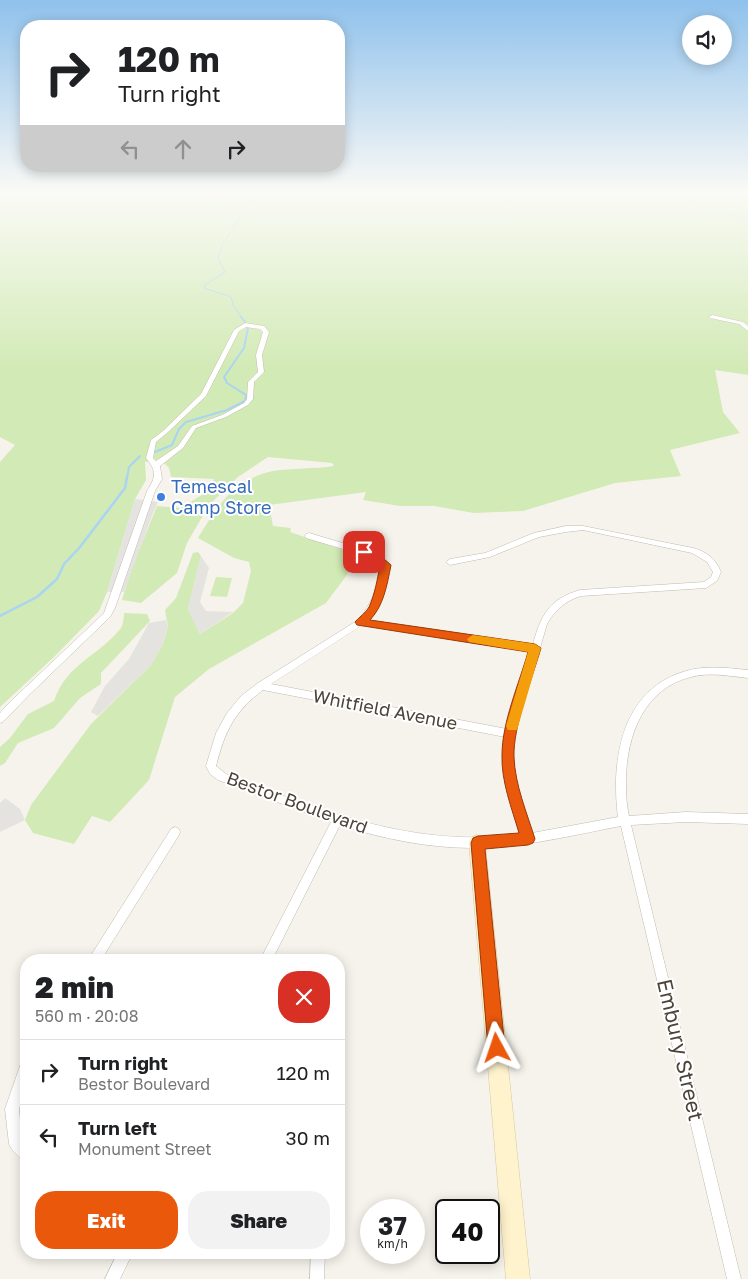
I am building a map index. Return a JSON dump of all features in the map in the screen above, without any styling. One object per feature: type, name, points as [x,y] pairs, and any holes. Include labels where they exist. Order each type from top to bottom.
[{"type":"street","points":[[712,317],[741,323],[748,329]]},
{"type":"street","points":[[0,719],[32,684],[64,659],[89,635],[111,608],[151,490],[158,479],[156,465],[148,458],[153,441],[204,395],[236,330],[245,325],[262,327],[266,332],[259,355],[260,372],[251,382],[250,399],[246,404],[224,416],[194,427],[181,447],[156,465]]},
{"type":"street","points":[[450,562],[487,555],[549,532],[583,528],[704,554],[713,563],[717,572],[714,580],[706,586],[580,593],[564,598],[548,614],[535,648],[510,734],[508,756],[510,778],[528,839]]},
{"type":"street","name":"Bestor Boulevard","points":[[309,536],[373,555],[386,565],[373,610],[361,622],[260,686],[244,699],[230,716],[221,733],[214,754],[211,766],[222,778],[338,821],[403,837],[478,843],[528,839],[625,821],[699,817],[748,820]]},
{"type":"street","points":[[361,622],[535,648]]},
{"type":"street","name":"Embury Street","points":[[734,1279],[625,821],[620,783],[622,753],[633,718],[642,704],[664,684],[687,674],[718,671],[748,674]]},
{"type":"street","name":"Whitfield Avenue","points":[[260,686],[510,734]]},
{"type":"street","points":[[269,954],[338,821]]},
{"type":"street","points":[[98,954],[175,832]]},
{"type":"street","points":[[478,843],[518,1279]]},
{"type":"street","points":[[20,1086],[12,1109],[16,1144],[20,1148]]},
{"type":"street","points":[[112,1279],[122,1259]]},
{"type":"street","points":[[317,1279],[318,1259]]},
{"type":"green space","points":[[0,252],[748,252],[748,375],[715,370],[723,412],[740,433],[670,450],[681,476],[615,483],[523,511],[474,513],[434,506],[400,506],[363,500],[366,492],[269,505],[273,526],[291,528],[290,532],[361,556],[326,603],[209,669],[175,697],[149,780],[110,822],[92,816],[74,844],[33,833],[25,820],[31,805],[91,724],[151,665],[163,644],[168,626],[165,610],[176,598],[193,553],[198,552],[201,556],[188,609],[200,634],[233,613],[243,603],[251,571],[249,562],[234,558],[198,538],[212,515],[237,487],[259,475],[281,470],[334,466],[332,463],[268,457],[238,477],[209,505],[187,543],[177,573],[141,603],[122,600],[131,570],[157,506],[181,508],[205,493],[214,479],[171,477],[169,468],[161,460],[145,462],[146,480],[135,499],[107,592],[99,611],[54,657],[0,707],[0,462],[15,445],[0,437]]},
{"type":"green space","points":[[216,577],[232,578],[227,597],[210,596]]},
{"type":"green space","points":[[124,613],[147,614],[150,621],[101,673],[101,684],[80,698],[54,728],[18,743],[5,763],[0,766],[0,747],[10,738],[28,714],[54,701],[59,688],[66,678],[121,628]]},
{"type":"shaded area","points":[[135,499],[158,502],[124,592],[107,592]]},
{"type":"shaded area","points":[[201,556],[209,568],[200,602],[206,611],[233,612],[200,634],[188,609]]},
{"type":"shaded area","points":[[166,620],[168,626],[163,644],[151,665],[98,716],[91,712],[105,686],[129,659],[149,623]]},
{"type":"shaded area","points":[[5,798],[20,809],[25,820],[0,832],[0,803]]},
{"type":"waterway","points":[[220,252],[218,258],[225,272],[206,284],[204,288],[231,297],[233,305],[242,318]]},
{"type":"waterway","points":[[241,317],[245,322]]},
{"type":"waterway","points":[[155,452],[172,445],[179,429],[186,422],[227,410],[245,401],[246,395],[227,383],[224,377],[244,348],[248,328]]},
{"type":"waterway","points":[[127,478],[129,467],[140,456]]},
{"type":"waterway","points":[[0,616],[37,597],[57,579],[64,564],[80,547],[125,488],[127,477]]},
{"type":"slow traffic","points":[[473,639],[535,648],[512,726]]},
{"type":"place","name":"Temescal Camp Store","points":[[161,497]]},
{"type":"route","points":[[364,552],[373,555],[386,565],[373,610],[361,622],[535,648],[510,734],[508,756],[510,778],[528,839],[478,843],[497,1048]]}]
